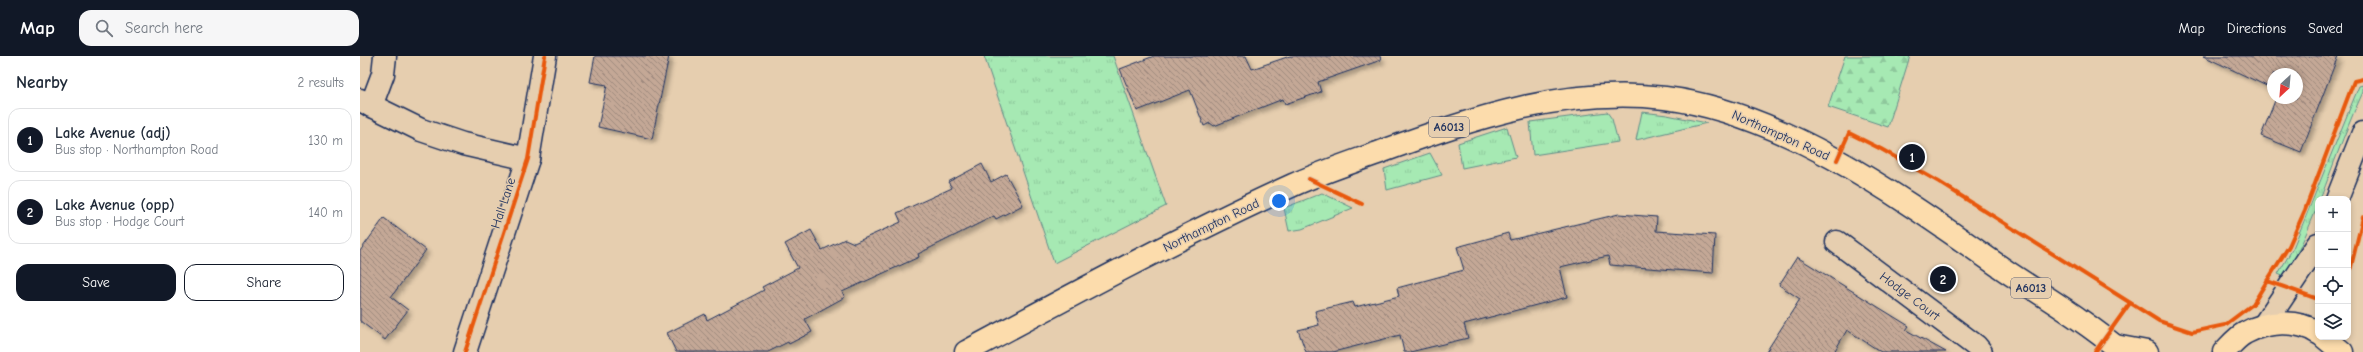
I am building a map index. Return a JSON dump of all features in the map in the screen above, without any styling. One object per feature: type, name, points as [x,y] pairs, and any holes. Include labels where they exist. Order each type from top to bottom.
[{"type":"main road","name":"Northampton Road","points":[[966,352],[1126,266],[1296,184],[1437,131],[1484,117],[1531,105],[1574,97],[1623,96],[1664,98],[1712,106],[1748,117],[1792,137],[1837,160],[1947,230],[2119,349],[2147,352]]},
{"type":"main road","points":[[2224,352],[2244,333],[2264,325],[2287,323],[2315,331]]},
{"type":"street","points":[[384,56],[383,74],[365,103],[421,130],[456,142],[528,159]]},
{"type":"street","name":"Hall Lane","points":[[465,352],[528,159],[545,56]]},
{"type":"street","points":[[2338,196],[2363,132]]},
{"type":"street","name":"Hodge Court","points":[[1837,242],[1976,346],[1981,352]]},
{"type":"street","points":[[2264,325],[2315,248]]},
{"type":"green space","points":[[984,56],[1113,56],[1166,206],[1054,263]]},
{"type":"green space","points":[[1845,56],[1910,56],[1888,127],[1828,107]]},
{"type":"green space","points":[[2363,85],[2363,92],[2343,138],[2322,196],[2315,196],[2315,214],[2297,255],[2285,277],[2278,274],[2293,248],[2359,86]]},
{"type":"green space","points":[[1607,112],[1612,119],[1618,142],[1533,155],[1530,122]]},
{"type":"green space","points":[[1642,112],[1667,115],[1707,123],[1636,140]]},
{"type":"green space","points":[[1507,127],[1516,157],[1462,168],[1458,143]]},
{"type":"green space","points":[[1430,153],[1442,175],[1387,190],[1384,169]]},
{"type":"green space","points":[[1322,193],[1353,208],[1302,229],[1289,231],[1284,208]]},
{"type":"building","points":[[595,56],[669,56],[652,139],[598,127],[607,85],[590,82]]},
{"type":"building","points":[[1154,56],[1246,56],[1252,69],[1290,56],[1380,56],[1381,60],[1318,82],[1321,92],[1285,104],[1283,99],[1214,126],[1210,123],[1204,126],[1190,90],[1137,111],[1120,69]]},
{"type":"building","points":[[2203,56],[2338,56],[2301,152],[2261,136],[2274,104],[2303,104],[2303,68],[2267,68],[2267,86]]},
{"type":"building","points":[[982,164],[991,182],[1006,174],[1023,205],[996,219],[994,216],[918,254],[919,257],[842,292],[845,297],[805,319],[812,332],[789,344],[788,342],[768,352],[676,352],[667,333],[705,314],[707,320],[764,290],[762,287],[798,268],[785,244],[811,230],[822,250],[845,239],[854,243],[901,222],[897,213],[952,188],[948,182]]},
{"type":"building","points":[[1619,214],[1657,217],[1656,231],[1715,235],[1713,273],[1610,265],[1608,256],[1560,267],[1567,297],[1464,324],[1468,338],[1410,352],[1404,352],[1400,335],[1333,352],[1306,352],[1298,330],[1319,325],[1315,311],[1353,302],[1355,307],[1399,296],[1397,288],[1464,270],[1457,247],[1508,233],[1510,240]]},
{"type":"building","points":[[384,218],[426,250],[391,297],[408,310],[385,340],[360,321],[360,251]]},
{"type":"building","points":[[1797,257],[1909,326],[1906,330],[1946,352],[1881,352],[1847,330],[1834,352],[1766,352],[1800,299],[1779,285]]},
{"type":"cycle path","points":[[465,352],[528,159],[545,56]]},
{"type":"cycle path","points":[[2315,298],[2267,281],[2289,246],[2305,210],[2354,81],[2363,79]]},
{"type":"cycle path","points":[[1837,160],[1849,133],[1881,149],[1939,182],[2159,321],[2192,332],[2225,325],[2253,304],[2267,281]]},
{"type":"cycle path","points":[[1309,179],[1362,204]]},
{"type":"cycle path","points":[[2351,268],[2363,217]]},
{"type":"cycle path","points":[[2095,352],[2130,303]]},
{"type":"place","name":"Lake Avenue (adj)","points":[[1912,157]]},
{"type":"place","name":"Lake Avenue (opp)","points":[[1943,279]]}]
